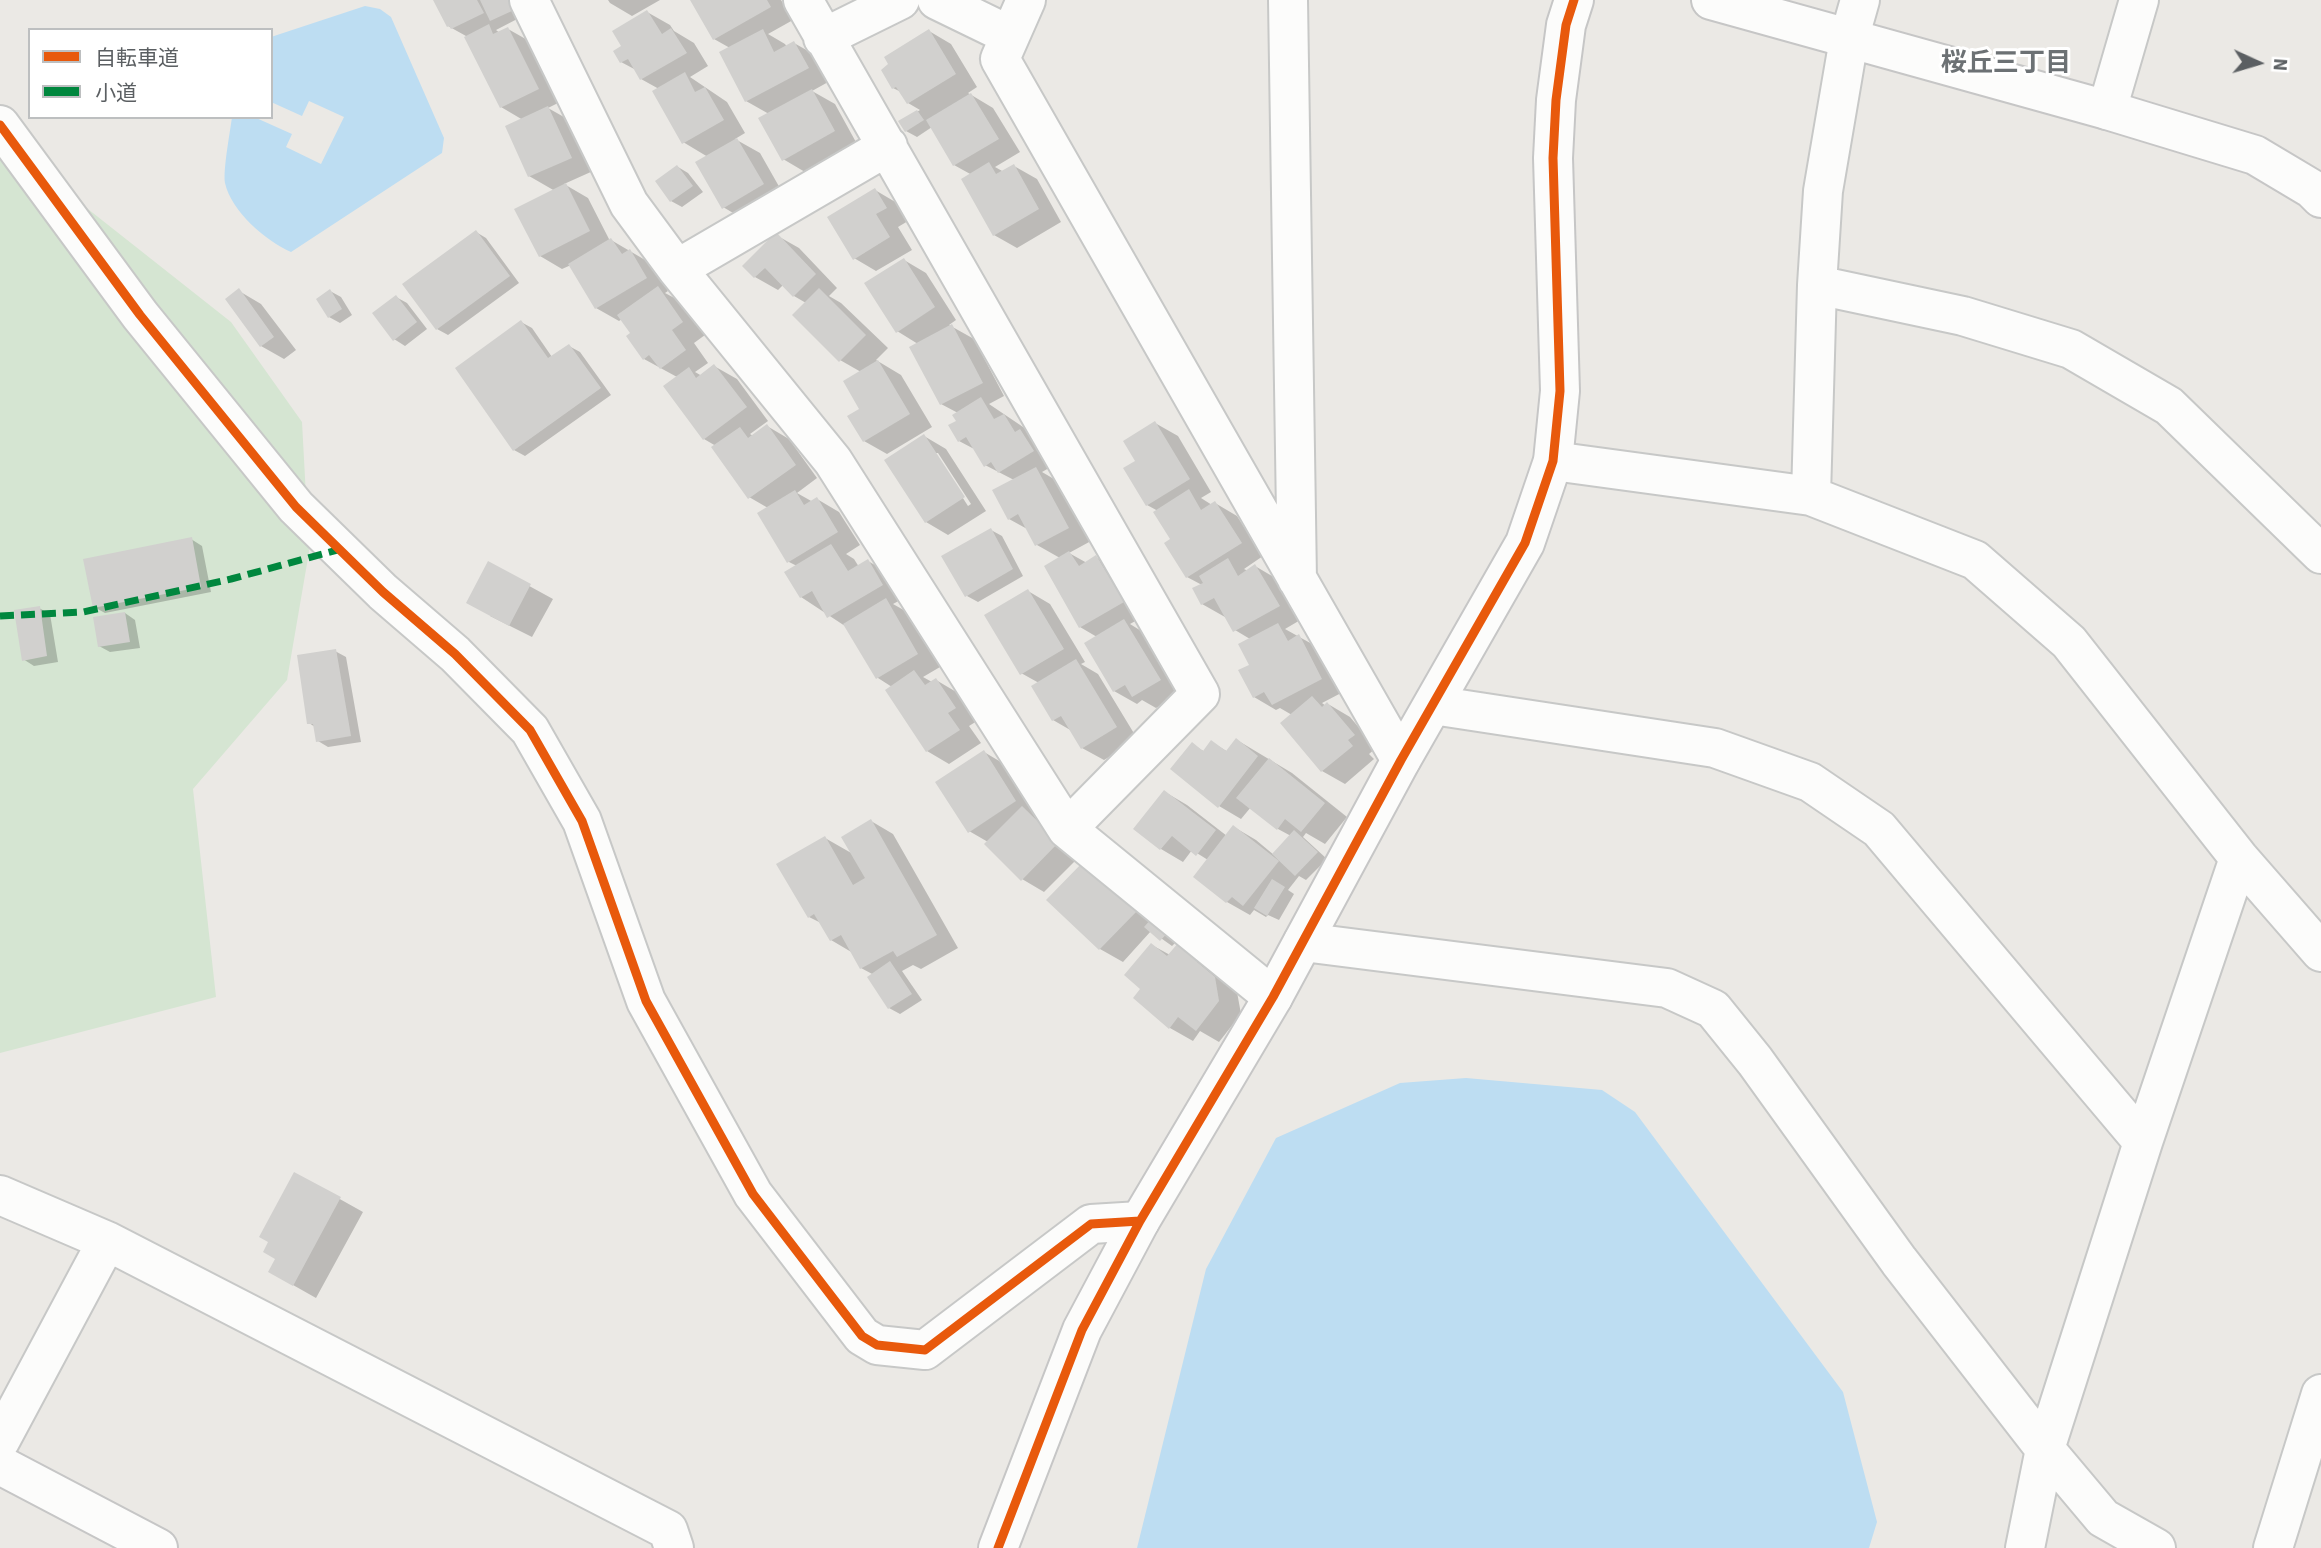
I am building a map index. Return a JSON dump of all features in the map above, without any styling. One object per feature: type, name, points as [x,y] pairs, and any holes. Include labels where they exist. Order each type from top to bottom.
[{"type":"street","points":[[529,0],[629,204],[677,269],[833,461],[1067,829],[1273,997]]},
{"type":"street","points":[[803,0],[1200,694],[1067,829]]},
{"type":"street","points":[[824,38],[900,0]]},
{"type":"street","points":[[937,0],[1009,35]]},
{"type":"street","points":[[1026,0],[1000,59],[1401,760]]},
{"type":"street","points":[[1288,0],[1297,581]]},
{"type":"street","points":[[998,1548],[1082,1330],[1140,1221],[1273,997],[1401,760],[1525,543],[1553,461],[1560,391],[1553,158],[1556,100],[1566,25],[1574,0]]},
{"type":"street","points":[[1711,0],[2107,110],[2255,155],[2321,198]]},
{"type":"street","points":[[1811,496],[1817,285],[1823,191],[1849,39],[1860,0]]},
{"type":"street","points":[[2107,110],[2139,0]]},
{"type":"street","points":[[0,125],[140,315],[296,508],[383,592],[455,654],[530,730],[582,821],[646,1002],[752,1194],[862,1336],[877,1345],[925,1350],[1091,1224],[1140,1221]]},
{"type":"street","points":[[677,269],[888,146]]},
{"type":"street","points":[[1817,285],[1963,316],[2071,349],[2169,406],[2321,554]]},
{"type":"street","points":[[1553,461],[1811,496],[1975,560],[2068,642],[2239,858],[2321,952]]},
{"type":"street","points":[[1433,705],[1714,748],[1810,782],[1879,829],[2143,1142]]},
{"type":"street","points":[[2025,1548],[2045,1449],[2143,1142],[2239,858]]},
{"type":"street","points":[[1303,942],[1667,988],[1713,1009],[1755,1061],[1899,1261],[2045,1449],[2104,1518],[2157,1548]]},
{"type":"street","points":[[0,1195],[107,1241],[668,1530],[674,1548]]},
{"type":"street","points":[[0,1441],[107,1241]]},
{"type":"street","points":[[2273,1548],[2321,1394]]},
{"type":"street","points":[[0,1465],[158,1548]]},
{"type":"green space","points":[[0,136],[55,183],[231,322],[302,422],[309,552],[287,680],[193,789],[216,997],[0,1053]]},
{"type":"water","points":[[365,6],[380,9],[391,17],[444,138],[442,153],[291,252],[271,241],[251,224],[229,194],[225,183],[225,169],[232,119],[258,119],[292,134],[286,147],[321,164],[344,117],[309,101],[302,116],[273,103],[273,36]]},
{"type":"water","points":[[1466,1078],[1602,1090],[1635,1112],[1843,1392],[1877,1522],[1869,1548],[1137,1548],[1206,1269],[1276,1138],[1400,1083]]},
{"type":"building","points":[[433,0],[477,0],[484,13],[451,29],[447,27]]},
{"type":"building","points":[[480,0],[509,0],[514,10],[490,21]]},
{"type":"building","points":[[690,0],[767,0],[771,7],[713,40]]},
{"type":"building","points":[[647,10],[662,34],[671,28],[687,53],[640,80],[628,59],[620,63],[613,51],[621,46],[612,31]]},
{"type":"building","points":[[489,24],[493,34],[508,27],[539,89],[500,108],[464,37]]},
{"type":"building","points":[[763,29],[774,52],[794,41],[809,68],[745,102],[719,52]]},
{"type":"building","points":[[929,29],[956,74],[907,104],[896,87],[892,89],[881,70],[888,64],[884,57]]},
{"type":"building","points":[[685,72],[695,92],[705,87],[724,120],[682,144],[652,91]]},
{"type":"building","points":[[812,89],[835,131],[782,161],[758,118]]},
{"type":"building","points":[[971,93],[999,139],[953,166],[926,120]]},
{"type":"building","points":[[548,106],[572,158],[528,177],[505,126]]},
{"type":"building","points":[[917,110],[924,120],[905,132],[898,121]]},
{"type":"building","points":[[737,138],[764,184],[722,209],[695,162]]},
{"type":"building","points":[[989,162],[996,174],[1014,164],[1039,209],[993,236],[961,179]]},
{"type":"building","points":[[677,165],[693,186],[670,202],[655,181]]},
{"type":"building","points":[[566,183],[590,231],[539,257],[514,209]]},
{"type":"building","points":[[875,188],[887,208],[876,214],[890,237],[853,260],[827,217]]},
{"type":"building","points":[[476,230],[510,276],[436,330],[402,284]]},
{"type":"building","points":[[776,232],[816,274],[793,297],[765,268],[754,278],[742,266]]},
{"type":"building","points":[[611,238],[622,254],[630,249],[647,278],[595,309],[568,264]]},
{"type":"building","points":[[904,258],[935,307],[896,333],[864,283]]},
{"type":"building","points":[[658,286],[683,322],[672,330],[686,350],[660,369],[649,355],[643,360],[626,336],[630,333],[617,315]]},
{"type":"building","points":[[239,288],[274,337],[260,347],[225,299]]},
{"type":"building","points":[[819,288],[866,335],[839,362],[792,315]]},
{"type":"building","points":[[330,289],[342,309],[328,318],[316,299]]},
{"type":"building","points":[[396,295],[417,322],[393,341],[372,313]]},
{"type":"building","points":[[521,320],[548,358],[569,344],[601,388],[513,451],[455,368]]},
{"type":"building","points":[[952,324],[983,383],[940,405],[909,347]]},
{"type":"building","points":[[878,360],[910,414],[863,442],[847,416],[859,409],[843,381]]},
{"type":"building","points":[[714,364],[747,407],[703,440],[663,386],[689,367],[696,378]]},
{"type":"building","points":[[981,397],[994,419],[1004,414],[1015,432],[1020,429],[1034,451],[998,473],[991,462],[984,467],[966,437],[958,442],[948,425],[956,421],[952,415]]},
{"type":"building","points":[[1155,421],[1190,479],[1146,506],[1123,468],[1135,461],[1123,441]]},
{"type":"building","points":[[767,424],[796,465],[748,499],[711,447],[740,427],[748,438]]},
{"type":"building","points":[[924,434],[965,497],[925,523],[884,460]]},
{"type":"building","points":[[1036,467],[1069,528],[1035,546],[1018,514],[1008,520],[992,490]]},
{"type":"building","points":[[1189,489],[1201,510],[1215,501],[1242,543],[1186,578],[1164,543],[1170,539],[1153,512]]},
{"type":"building","points":[[795,490],[804,505],[817,497],[838,532],[787,563],[757,513]]},
{"type":"building","points":[[991,528],[1013,569],[965,597],[941,556]]},
{"type":"building","points":[[192,537],[201,587],[93,608],[83,559]]},
{"type":"building","points":[[831,544],[848,571],[868,559],[883,585],[827,618],[812,591],[800,598],[784,572]]},
{"type":"building","points":[[1069,551],[1079,566],[1096,555],[1124,602],[1079,628],[1044,566]]},
{"type":"building","points":[[1228,558],[1238,576],[1255,564],[1280,606],[1233,632],[1214,598],[1201,605],[1192,588],[1203,583],[1199,576]]},
{"type":"building","points":[[488,561],[531,584],[509,626],[466,603]]},
{"type":"building","points":[[1028,589],[1064,649],[1020,675],[984,615]]},
{"type":"building","points":[[886,598],[918,654],[876,679],[843,624]]},
{"type":"building","points":[[40,606],[47,656],[22,661],[14,610]]},
{"type":"building","points":[[125,612],[130,642],[98,647],[93,617]]},
{"type":"building","points":[[1124,619],[1161,680],[1132,697],[1125,685],[1113,692],[1084,643]]},
{"type":"building","points":[[1278,623],[1288,641],[1299,634],[1322,679],[1272,705],[1264,692],[1253,698],[1238,670],[1249,665],[1238,644]]},
{"type":"building","points":[[336,649],[351,736],[316,742],[313,724],[307,724],[297,655]]},
{"type":"building","points":[[1076,659],[1117,727],[1081,749],[1061,716],[1052,721],[1031,686]]},
{"type":"building","points":[[914,670],[925,685],[936,678],[956,708],[948,713],[960,730],[926,752],[885,690]]},
{"type":"building","points":[[1312,696],[1322,707],[1327,702],[1355,735],[1348,740],[1353,746],[1321,772],[1280,723]]},
{"type":"building","points":[[1236,738],[1258,756],[1218,808],[1170,769],[1192,742],[1203,751],[1211,740],[1226,751]]},
{"type":"building","points":[[984,750],[1016,801],[968,833],[935,782]]},
{"type":"building","points":[[1269,758],[1325,803],[1301,832],[1285,819],[1277,830],[1236,798]]},
{"type":"building","points":[[1164,790],[1216,830],[1196,856],[1172,836],[1160,850],[1133,829]]},
{"type":"building","points":[[1022,806],[1059,842],[1021,881],[984,844]]},
{"type":"building","points":[[871,819],[937,935],[897,957],[893,951],[860,969],[841,935],[830,941],[814,914],[808,918],[776,864],[825,836],[853,885],[865,878],[841,837]]},
{"type":"building","points":[[1233,825],[1279,861],[1243,906],[1232,897],[1226,903],[1193,877]]},
{"type":"building","points":[[1294,830],[1318,852],[1295,876],[1272,854]]},
{"type":"building","points":[[1084,861],[1137,911],[1099,950],[1046,900]]},
{"type":"building","points":[[1272,879],[1285,887],[1267,916],[1254,908]]},
{"type":"building","points":[[1153,917],[1169,931],[1160,941],[1144,927]]},
{"type":"building","points":[[1179,942],[1200,959],[1197,962],[1215,977],[1219,1001],[1196,1031],[1178,1017],[1169,1029],[1133,998],[1140,989],[1124,975],[1151,943],[1167,956]]},
{"type":"building","points":[[890,961],[912,994],[888,1009],[867,977]]},
{"type":"building","points":[[294,1172],[341,1197],[293,1286],[268,1272],[275,1259],[263,1252],[268,1242],[259,1237]]},
{"type":"marked path","points":[[0,616],[83,612],[231,579],[341,549]]},
{"type":"cycle path","points":[[998,1548],[1082,1330],[1140,1221],[1273,997],[1401,760],[1525,543],[1553,461],[1560,391],[1553,158],[1556,100],[1566,25],[1574,0]]},
{"type":"cycle path","points":[[0,125],[140,315],[296,507],[383,592],[455,654],[530,730],[582,821],[646,1001],[753,1194],[862,1336],[877,1345],[925,1350],[1091,1224],[1140,1221]]},
{"type":"district","name":"桜丘三丁目","points":[[2006,65]]}]
